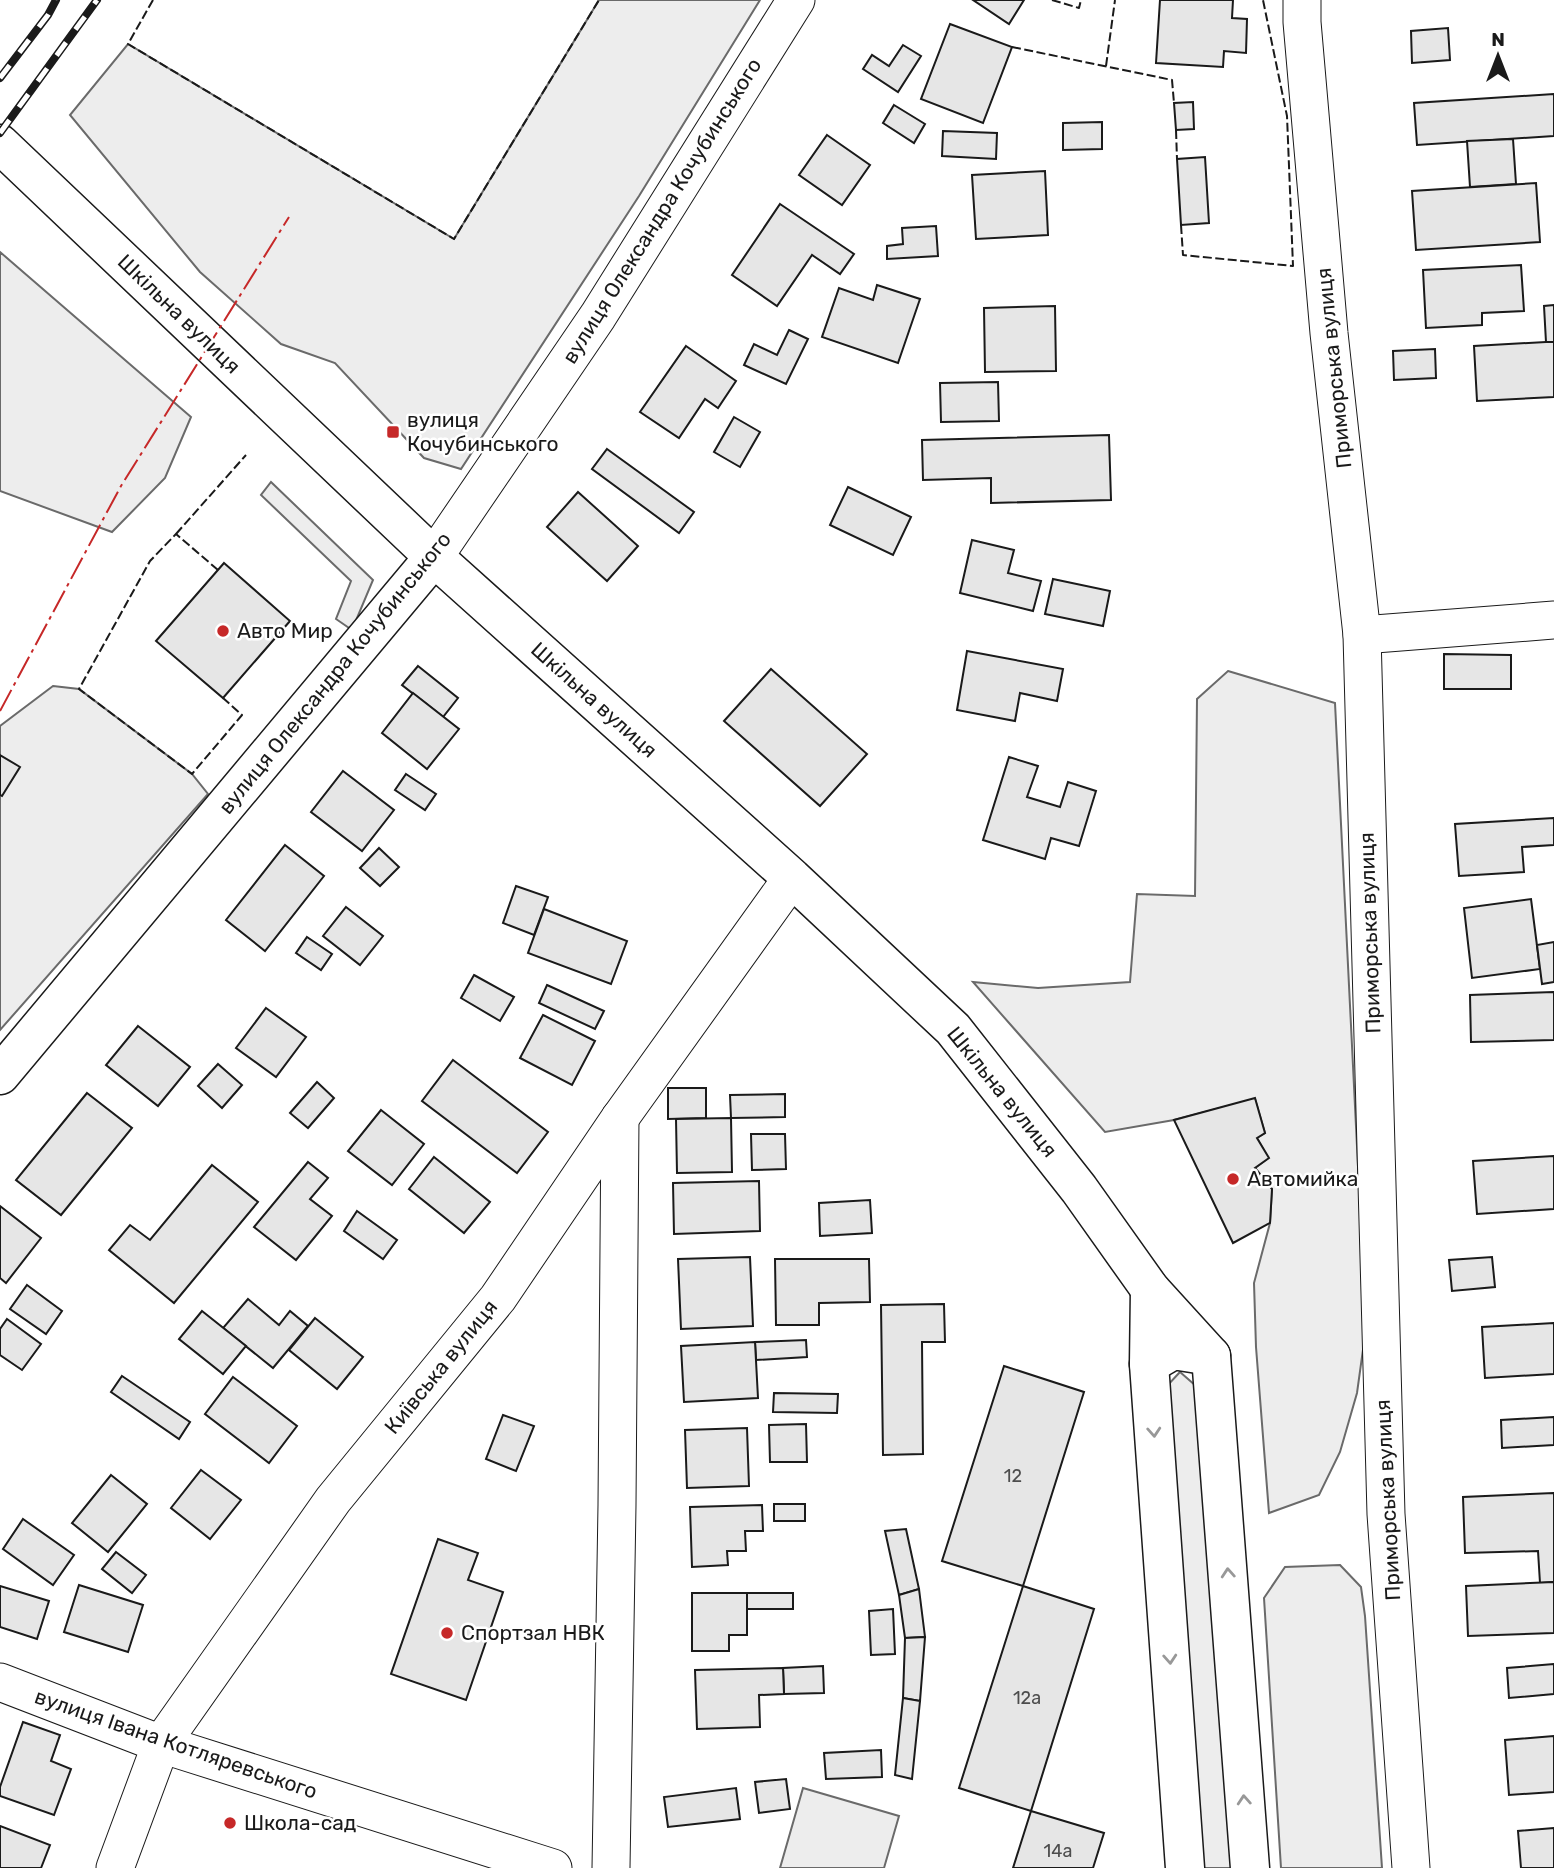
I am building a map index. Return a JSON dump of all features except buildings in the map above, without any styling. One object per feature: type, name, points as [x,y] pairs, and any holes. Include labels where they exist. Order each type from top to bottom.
[{"type":"main road","name":"Шкільна вулиця","points":[[0,144],[434,557],[792,878],[953,1028],[1079,1189],[1150,1289],[1211,1356]]},
{"type":"main road","name":"вулиця Олександра Кочубинського","points":[[0,1075],[434,557]]},
{"type":"main road","points":[[1150,1289],[1149,1364],[1185,1868]]},
{"type":"main road","points":[[1149,1364],[1172,1350],[1211,1356],[1250,1868]]},
{"type":"street","name":"вулиця Олександра Кочубинського","points":[[434,557],[598,316],[796,0]]},
{"type":"street","name":"Приморська вулиця","points":[[1302,0],[1329,333],[1362,635],[1387,1514],[1411,1868]]},
{"type":"street","points":[[1362,635],[1554,620]]},
{"type":"street","name":"Київська вулиця","points":[[115,1868],[161,1744],[333,1500],[498,1298],[620,1118],[792,878]]},
{"type":"street","points":[[611,1868],[620,1118]]},
{"type":"street","name":"вулиця Івана Котляревського","points":[[0,1682],[161,1744],[553,1868]]},
{"type":"shaded area","points":[[599,0],[760,0],[639,196],[461,469],[424,458],[335,363],[281,344],[200,272],[70,115],[128,44],[454,239]]},
{"type":"shaded area","points":[[0,252],[191,417],[165,478],[112,532],[0,491]]},
{"type":"shaded area","points":[[271,482],[373,580],[352,630],[336,619],[351,581],[261,495]]},
{"type":"shaded area","points":[[1228,671],[1335,703],[1366,1328],[1357,1393],[1340,1452],[1319,1495],[1269,1513],[1256,1347],[1254,1283],[1270,1223],[1272,1189],[1255,1168],[1268,1158],[1257,1138],[1265,1133],[1255,1099],[1174,1120],[1105,1132],[973,982],[1038,988],[1130,982],[1137,894],[1195,896],[1197,699]]},
{"type":"shaded area","points":[[53,686],[79,689],[192,774],[208,794],[0,1030],[0,726]]},
{"type":"shaded area","points":[[1180,1372],[1196,1386],[1234,1868],[1203,1868],[1165,1388]]},
{"type":"shaded area","points":[[1340,1565],[1361,1587],[1382,1868],[1281,1868],[1264,1598],[1285,1567]]},
{"type":"shaded area","points":[[803,1788],[899,1816],[884,1868],[780,1868]]},
{"type":"railway","points":[[0,78],[48,15],[56,0]]},
{"type":"railway","points":[[0,133],[97,0]]},
{"type":"fence","points":[[153,0],[128,44],[454,239],[599,0]]},
{"type":"fence","points":[[1052,0],[1079,8],[1081,0]]},
{"type":"fence","points":[[1106,66],[1115,0]]},
{"type":"fence","points":[[1181,225],[1183,255],[1293,266],[1287,116],[1263,0]]},
{"type":"fence","points":[[1012,47],[1172,80],[1174,103]]},
{"type":"fence","points":[[1176,130],[1177,159]]},
{"type":"fence","points":[[176,534],[246,455]]},
{"type":"fence","points":[[218,570],[176,534],[150,561],[79,689],[192,774],[242,715],[223,698]]},
{"type":"power","points":[[0,711],[121,486],[289,217]]},
{"type":"place","name":"вулиця Кочубинського","points":[[393,432]]},
{"type":"place","name":"Авто Мир","points":[[223,631]]},
{"type":"place","name":"Автомийка","points":[[1233,1179]]},
{"type":"place","name":"Спортзал НВК","points":[[447,1633]]},
{"type":"place","name":"Школа-сад","points":[[230,1823]]}]
